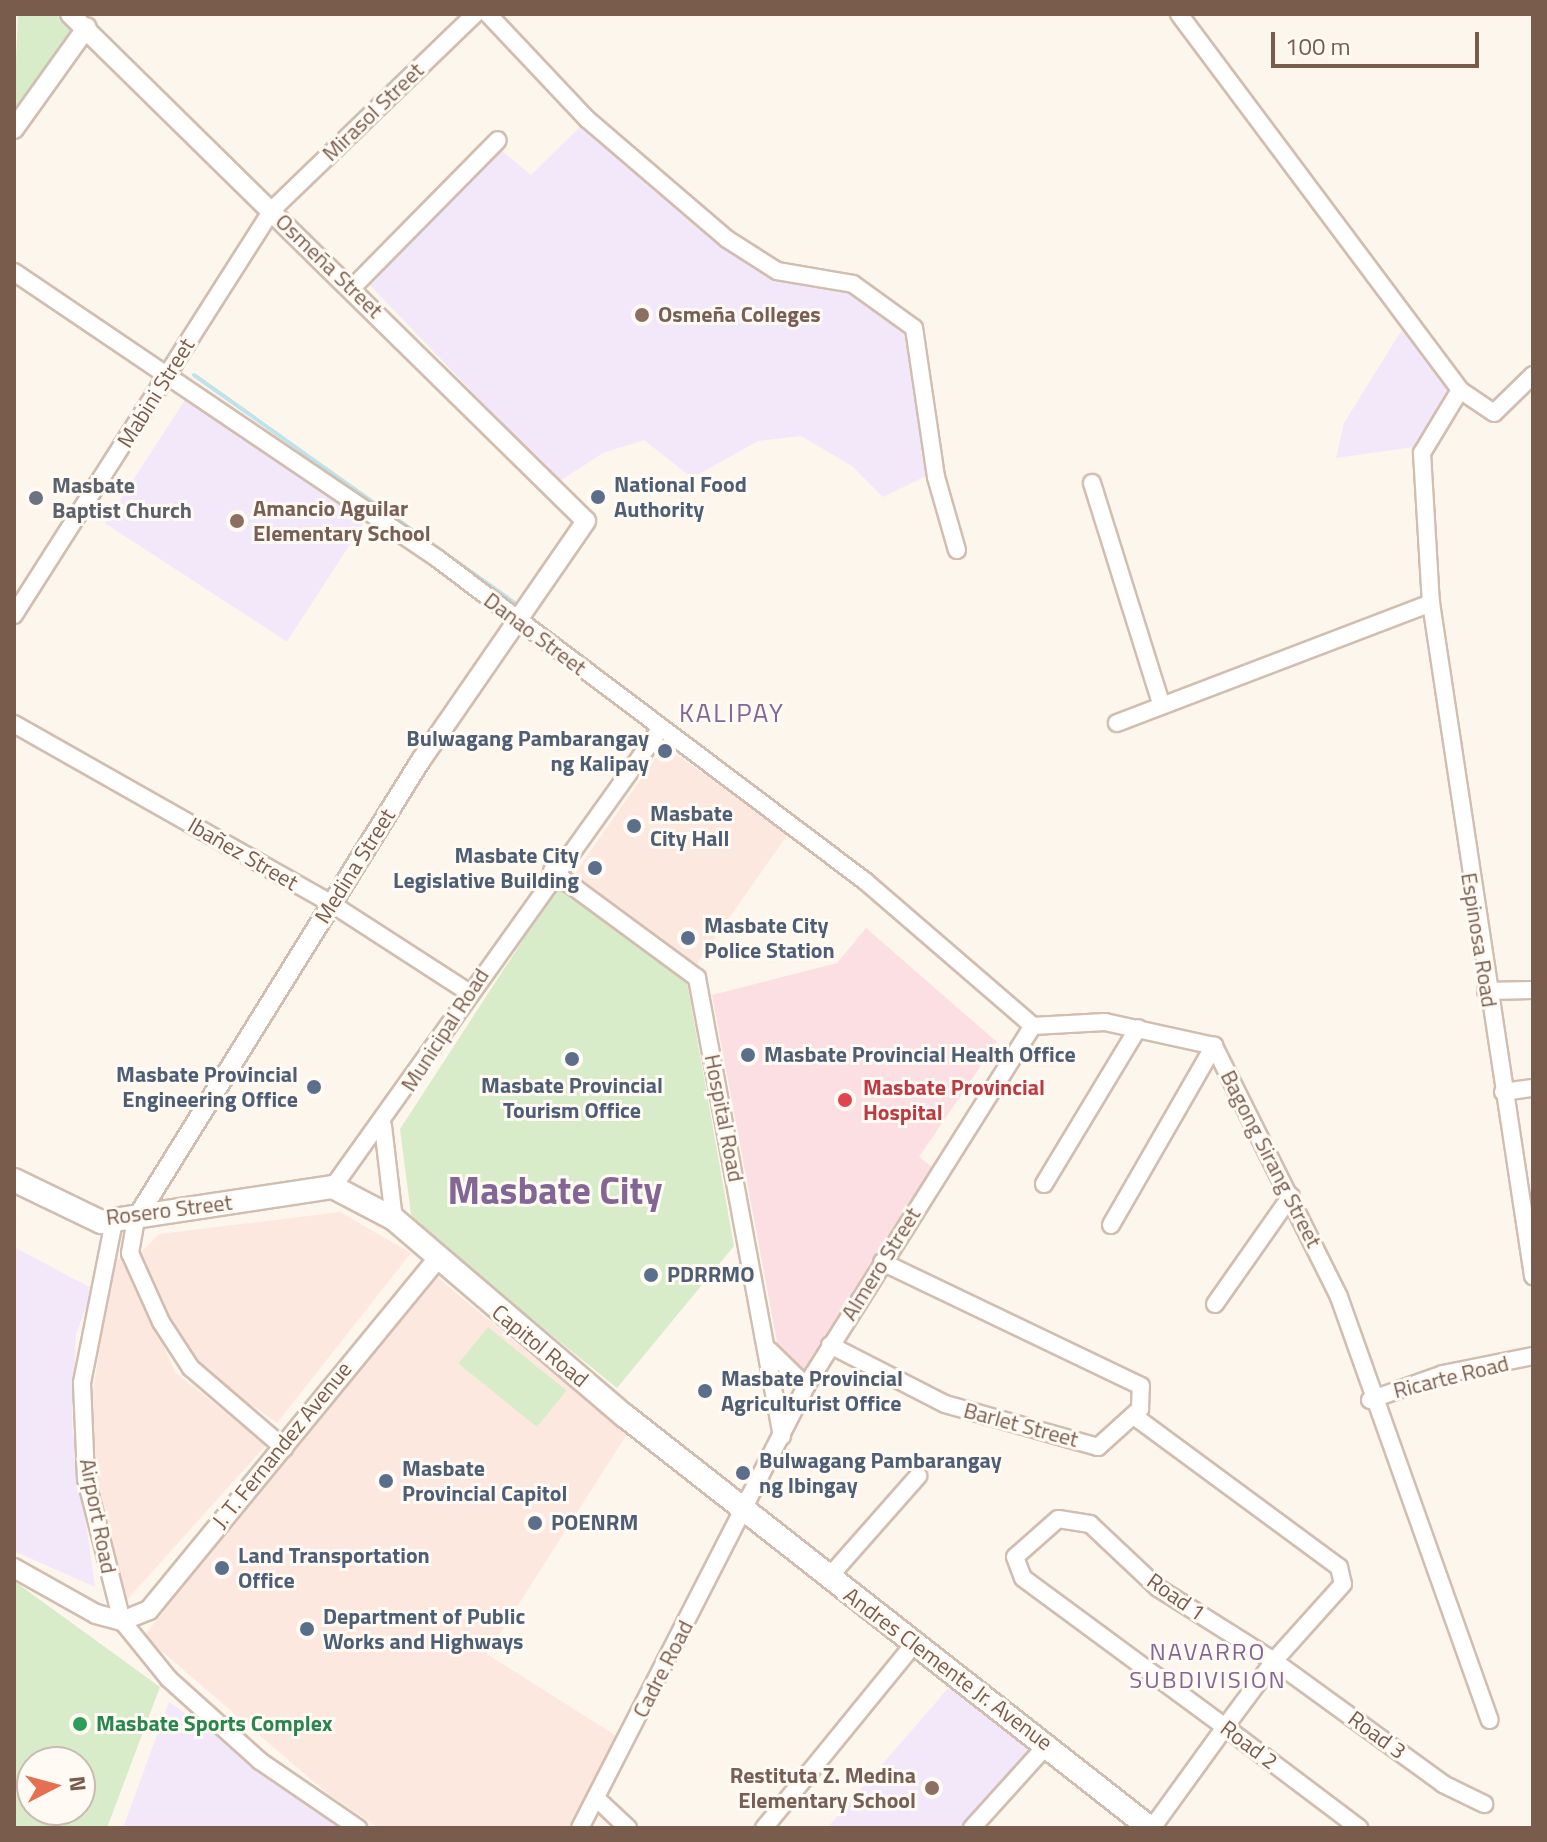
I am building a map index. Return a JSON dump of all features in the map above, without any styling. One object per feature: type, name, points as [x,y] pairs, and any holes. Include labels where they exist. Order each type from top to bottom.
[{"type":"main road","name":"Rosero Street","points":[[14,1180],[101,1222],[333,1187]]},
{"type":"main road","name":"Capitol Road","points":[[333,1187],[394,1219],[436,1261],[746,1510]]},
{"type":"main road","name":"Andres Clemente Jr. Avenue","points":[[746,1510],[913,1645],[1048,1744],[1151,1828]]},
{"type":"street","name":"Osmeña Street","points":[[70,14],[87,27],[271,211],[353,287],[586,521]]},
{"type":"street","name":"Mirasol Street","points":[[271,211],[475,14]]},
{"type":"street","points":[[488,14],[587,119],[727,239],[777,271],[853,284],[914,328],[936,477],[957,550]]},
{"type":"street","points":[[1179,14],[1460,390],[1494,413],[1533,375]]},
{"type":"street","points":[[14,129],[87,27]]},
{"type":"street","points":[[353,287],[498,140]]},
{"type":"street","name":"Mabini Street","points":[[14,615],[271,211]]},
{"type":"street","name":"Danao Street","points":[[14,272],[167,375],[518,621],[865,881],[1033,1026]]},
{"type":"street","name":"Espinosa Road","points":[[1460,390],[1422,453],[1431,603],[1486,991],[1533,1276]]},
{"type":"street","points":[[1092,483],[1161,703]]},
{"type":"street","name":"Medina Street","points":[[125,1220],[586,521]]},
{"type":"street","points":[[1117,723],[1161,703],[1431,603]]},
{"type":"street","name":"Ibañez Street","points":[[14,724],[332,904],[468,992]]},
{"type":"street","name":"Municipal Road","points":[[333,1187],[383,1126],[468,992],[552,871],[661,728]]},
{"type":"street","name":"Hospital Road","points":[[552,871],[697,978],[782,1436]]},
{"type":"street","points":[[1486,991],[1533,990]]},
{"type":"street","name":"Bagong Sirang Street","points":[[1033,1026],[1138,1028],[1214,1046],[1339,1297],[1370,1400],[1490,1720]]},
{"type":"street","name":"Almero Street","points":[[746,1510],[806,1386],[830,1345],[1033,1026]]},
{"type":"street","points":[[1044,1184],[1138,1028]]},
{"type":"street","points":[[1111,1225],[1214,1046]]},
{"type":"street","points":[[1503,1092],[1533,1088]]},
{"type":"street","points":[[383,1126],[394,1219]]},
{"type":"street","points":[[1215,1304],[1291,1196]]},
{"type":"street","points":[[125,1220],[130,1253],[191,1368],[284,1448]]},
{"type":"street","name":"Airport Road","points":[[122,1621],[86,1479],[82,1383],[108,1248],[125,1220]]},
{"type":"street","points":[[108,1248],[130,1253]]},
{"type":"street","name":"J. T. Fernandez Avenue","points":[[122,1621],[149,1610],[436,1261]]},
{"type":"street","points":[[882,1262],[1141,1386],[1144,1398],[1134,1416],[1339,1567],[1343,1584],[1274,1661],[1151,1828]]},
{"type":"street","points":[[764,1342],[806,1386]]},
{"type":"street","name":"Barlet Street","points":[[830,1345],[945,1404],[1098,1447],[1134,1416]]},
{"type":"street","name":"Ricarte Road","points":[[1370,1400],[1430,1378],[1533,1356]]},
{"type":"street","points":[[829,1577],[918,1476]]},
{"type":"street","name":"Cadre Road","points":[[580,1828],[746,1510]]},
{"type":"street","name":"Road 1","points":[[1023,1578],[1015,1557],[1058,1519],[1075,1518],[1158,1588],[1274,1661]]},
{"type":"street","points":[[14,1568],[122,1621],[169,1679],[260,1761],[358,1828]]},
{"type":"street","name":"Road 2","points":[[1023,1578],[1359,1828]]},
{"type":"street","points":[[764,1828],[913,1645]]},
{"type":"street","name":"Road 3","points":[[1274,1661],[1443,1784],[1484,1804]]},
{"type":"street","points":[[972,1828],[1048,1744]]},
{"type":"street","points":[[596,1798],[628,1828]]},
{"type":"shaded area","name":"Osmeña Colleges","points":[[583,124],[757,267],[836,285],[901,325],[911,346],[926,476],[883,497],[852,466],[801,436],[758,441],[692,478],[644,440],[603,453],[558,482],[364,279],[500,149],[531,175]]},
{"type":"shaded area","points":[[1403,328],[1452,393],[1421,446],[1336,458],[1344,423]]},
{"type":"shaded area","name":"Amancio Aguilar Elementary School","points":[[185,400],[367,518],[287,641],[105,523]]},
{"type":"shaded area","points":[[664,746],[789,833],[697,964],[572,877]]},
{"type":"shaded area","name":"Masbate Provincial Hospital","points":[[866,928],[997,1042],[919,1157],[935,1169],[804,1378],[780,1358],[712,995],[837,963]]},
{"type":"shaded area","points":[[340,1212],[411,1253],[277,1423],[219,1382],[170,1328],[139,1254],[159,1234]]},
{"type":"shaded area","points":[[14,1247],[93,1289],[76,1334],[72,1423],[95,1587],[14,1551]]},
{"type":"shaded area","points":[[113,1258],[127,1260],[175,1372],[266,1445],[125,1602],[94,1485],[93,1392]]},
{"type":"shaded area","points":[[432,1273],[627,1434],[487,1654],[618,1737],[568,1828],[379,1828],[328,1794],[144,1636]]},
{"type":"shaded area","name":"Restituta Z. Medina Elementary School","points":[[951,1685],[1039,1748],[966,1828],[827,1828]]},
{"type":"shaded area","points":[[169,1702],[347,1828],[123,1828]]},
{"type":"green space","points":[[18,14],[55,14],[77,32],[14,110]]},
{"type":"green space","points":[[558,886],[687,982],[734,1246],[617,1388],[412,1222],[400,1129]]},
{"type":"green space","points":[[488,1327],[566,1391],[537,1427],[458,1364]]},
{"type":"green space","name":"Masbate Sports Complex","points":[[14,1581],[160,1687],[107,1828],[14,1828]]},
{"type":"waterway","points":[[194,375],[520,607]]},
{"type":"place","name":"Osmeña Colleges","points":[[642,315]]},
{"type":"place","name":"National Food Authority","points":[[598,497]]},
{"type":"place","name":"Masbate Baptist Church","points":[[36,498]]},
{"type":"place","name":"Amancio Aguilar Elementary School","points":[[237,521]]},
{"type":"place","name":"Bulwagang Pambarangay ng Kalipay","points":[[665,751]]},
{"type":"place","name":"Masbate City Hall","points":[[634,826]]},
{"type":"place","name":"Masbate City Legislative Building","points":[[595,868]]},
{"type":"place","name":"Masbate City Police Station","points":[[688,938]]},
{"type":"place","name":"Masbate Provincial Health Office","points":[[748,1055]]},
{"type":"place","name":"Masbate Provincial Tourism Office","points":[[572,1059]]},
{"type":"place","name":"Masbate Provincial Engineering Office","points":[[314,1087]]},
{"type":"place","name":"Masbate Provincial Hospital","points":[[845,1100]]},
{"type":"place","name":"PDRRMO","points":[[651,1275]]},
{"type":"place","name":"Masbate Provincial Agriculturist Office","points":[[705,1391]]},
{"type":"place","name":"Bulwagang Pambarangay ng Ibingay","points":[[743,1473]]},
{"type":"place","name":"Masbate Provincial Capitol","points":[[386,1481]]},
{"type":"place","name":"POENRM","points":[[535,1523]]},
{"type":"place","name":"Land Transportation Office","points":[[222,1568]]},
{"type":"place","name":"Department of Public Works and Highways","points":[[307,1629]]},
{"type":"place","name":"Masbate Sports Complex","points":[[80,1724]]},
{"type":"place","name":"Restituta Z. Medina Elementary School","points":[[932,1788]]},
{"type":"district","name":"KALIPAY","points":[[732,713]]},
{"type":"district","name":"Masbate City","points":[[555,1191]]},
{"type":"district","name":"NAVARRO SUBDIVISION","points":[[1208,1666]]}]
